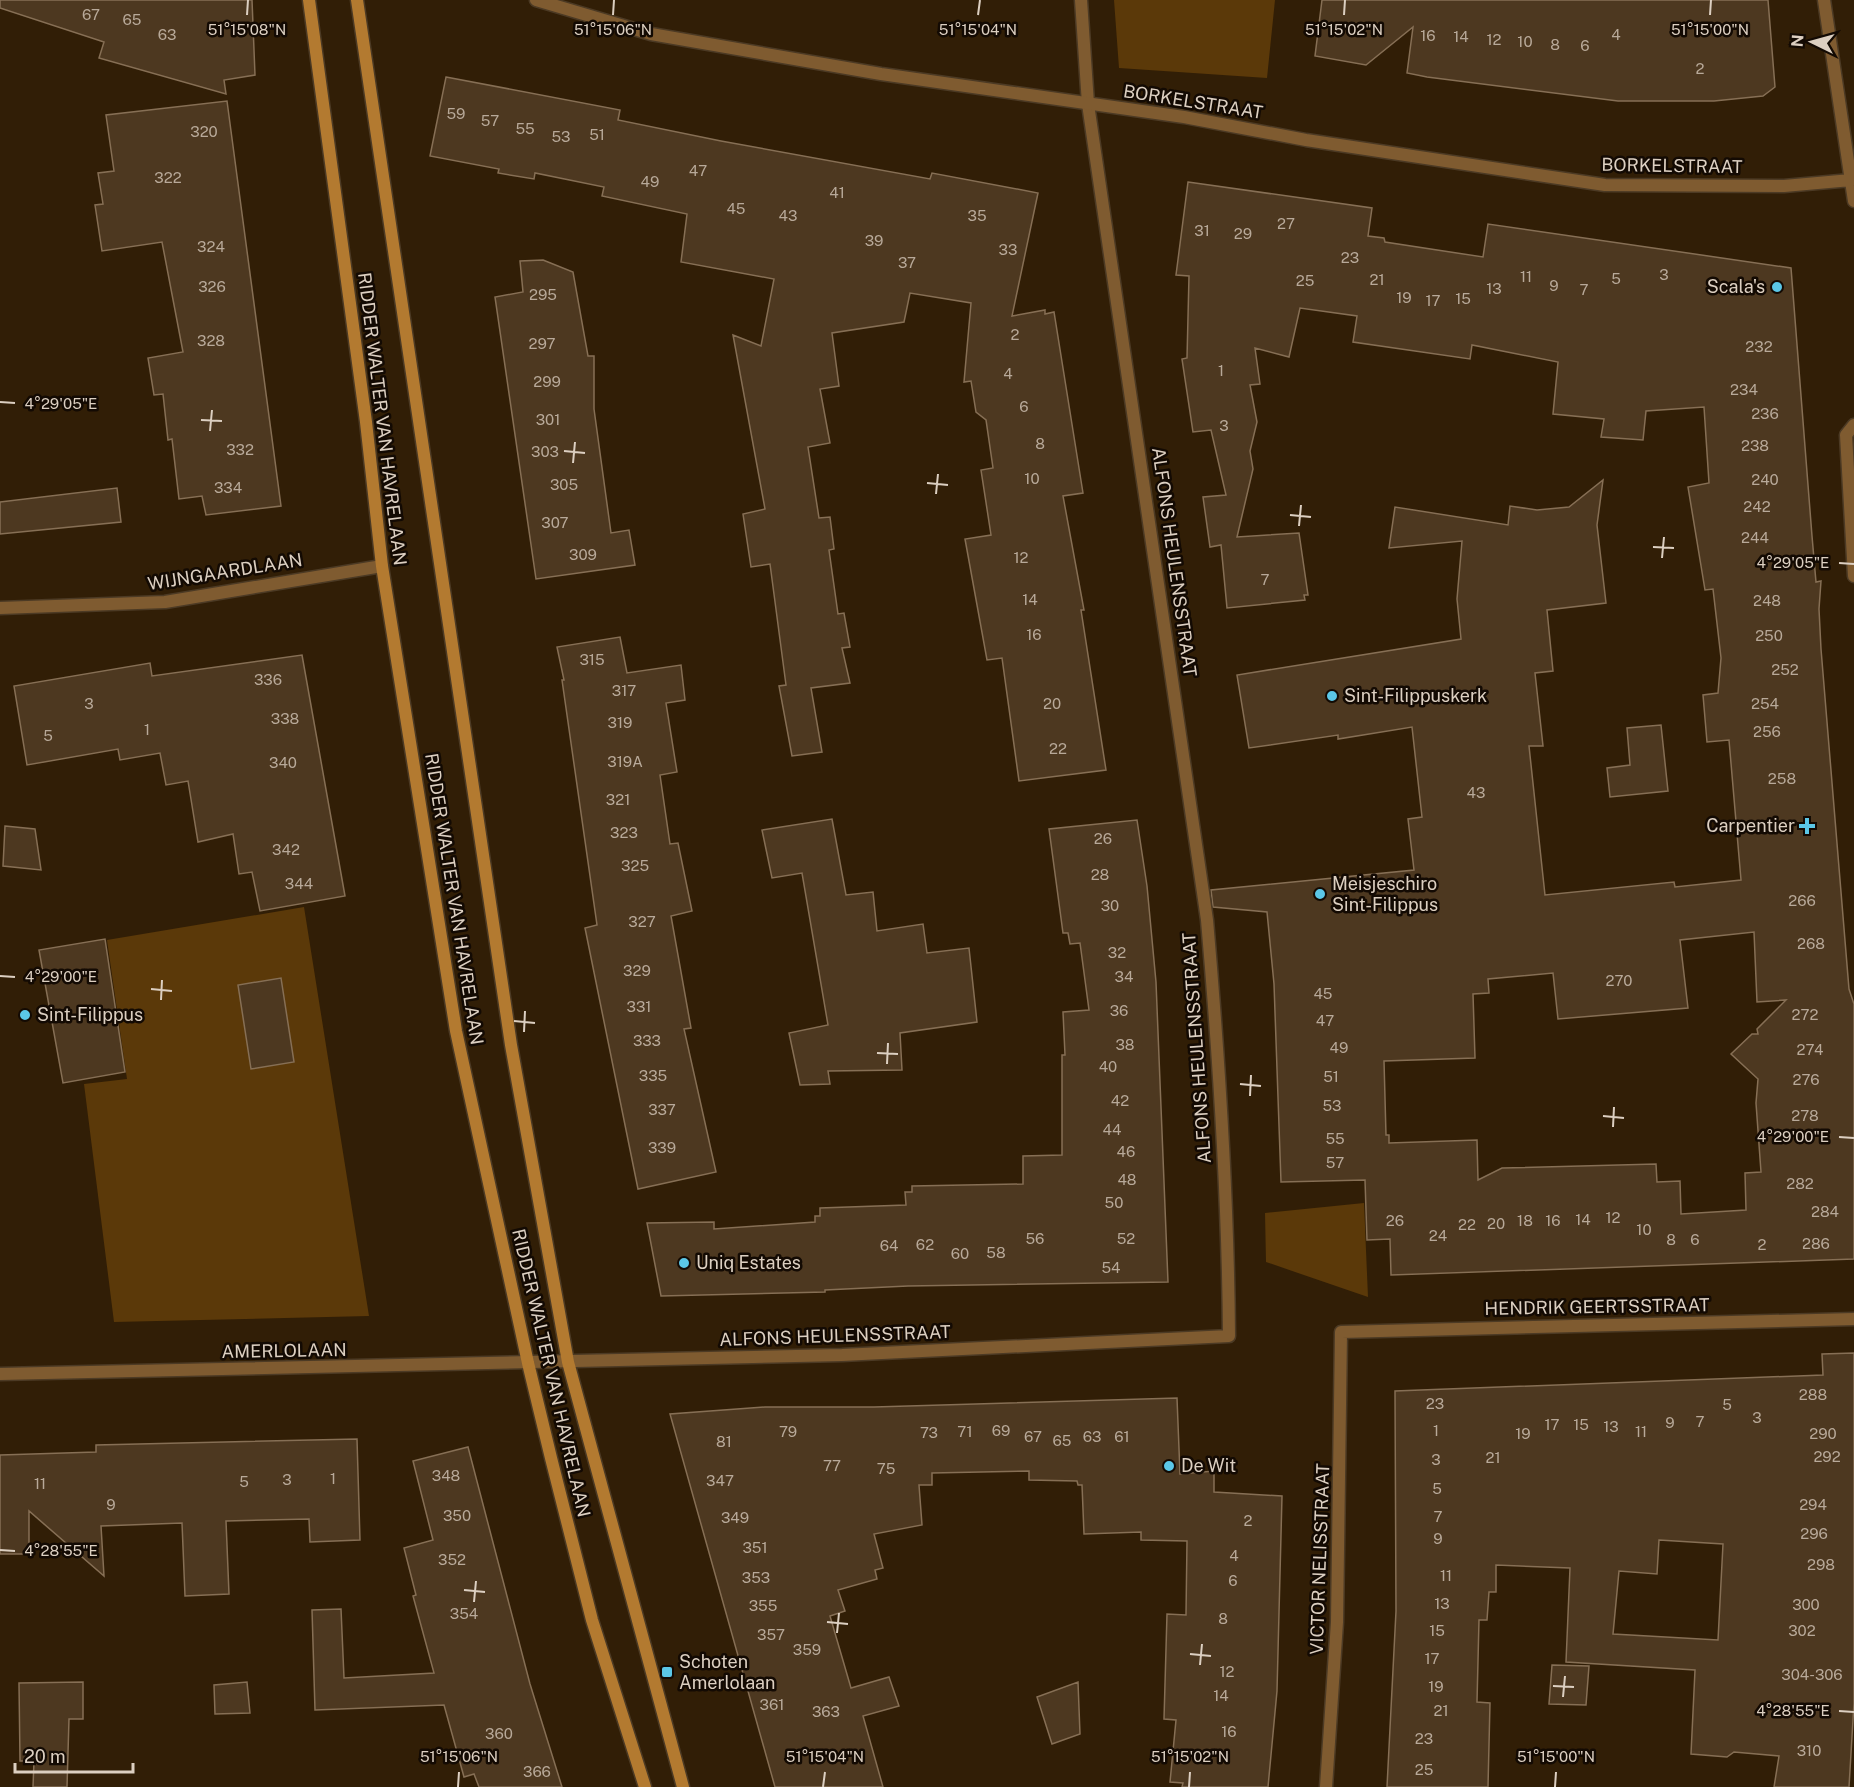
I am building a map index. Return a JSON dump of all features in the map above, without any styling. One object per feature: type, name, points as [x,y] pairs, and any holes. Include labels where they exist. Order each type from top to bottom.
[{"type":"main road","name":"RIDDER WALTER VAN HAVRELAAN","points":[[309,0],[366,423],[382,566],[456,1031],[528,1364],[592,1620],[645,1787]]},
{"type":"main road","name":"RIDDER WALTER VAN HAVRELAAN","points":[[357,0],[511,1046],[568,1362],[683,1787]]},
{"type":"street","name":"BORKELSTRAAT","points":[[536,0],[651,34],[881,74],[1184,117],[1466,166],[1605,185],[1784,186],[1852,180]]},
{"type":"street","points":[[1081,0],[1088,104]]},
{"type":"street","points":[[1824,0],[1854,201]]},
{"type":"street","name":"ALFONS HEULENSSTRAAT","points":[[568,1362],[854,1354],[1229,1336],[1228,1262],[1216,1025],[1207,920],[1088,104]]},
{"type":"street","points":[[1854,424],[1846,435],[1854,576]]},
{"type":"street","name":"WIJNGAARDLAAN","points":[[0,608],[165,602],[382,566]]},
{"type":"street","name":"HENDRIK GEERTSSTRAAT","points":[[1341,1332],[1854,1319]]},
{"type":"street","name":"VICTOR NELISSTRAAT","points":[[1326,1787],[1337,1622],[1341,1332]]},
{"type":"street","name":"AMERLOLAAN","points":[[0,1374],[568,1362]]},
{"type":"shaded area","points":[[1114,0],[1275,0],[1267,78],[1119,68]]},
{"type":"shaded area","points":[[304,907],[369,1316],[114,1322],[84,1084],[127,1079],[107,940]]},
{"type":"shaded area","points":[[1364,1203],[1368,1297],[1266,1262],[1265,1213]]},
{"type":"building","points":[[0,0],[252,0],[255,75],[224,80],[226,94],[99,58],[104,42],[0,8]]},
{"type":"building","points":[[1322,0],[1768,0],[1775,87],[1763,96],[1714,101],[1618,101],[1427,77],[1407,73],[1413,27],[1366,65],[1315,56]]},
{"type":"building","points":[[446,77],[620,110],[618,120],[721,141],[930,179],[932,173],[1038,193],[1012,316],[1045,310],[1045,314],[1054,312],[1083,493],[1063,496],[1084,610],[1081,610],[1106,770],[1019,781],[1002,658],[987,660],[965,539],[991,535],[981,470],[993,468],[986,420],[976,412],[971,381],[964,382],[971,303],[910,293],[904,322],[832,333],[839,386],[820,389],[830,443],[808,447],[819,518],[830,517],[834,549],[829,550],[838,614],[844,613],[850,647],[842,648],[850,683],[811,688],[822,752],[792,756],[779,686],[786,685],[770,564],[751,567],[743,514],[765,509],[733,335],[761,346],[774,279],[681,262],[687,214],[602,196],[604,187],[535,173],[534,179],[498,173],[499,169],[430,156]]},
{"type":"building","points":[[227,101],[281,506],[206,515],[202,496],[179,499],[172,439],[168,440],[163,394],[154,395],[148,358],[183,352],[162,242],[102,251],[95,205],[103,204],[98,173],[114,171],[106,115]]},
{"type":"building","points":[[1188,182],[1372,208],[1368,236],[1384,238],[1385,242],[1483,257],[1488,224],[1791,268],[1816,582],[1821,581],[1819,609],[1821,649],[1849,989],[1854,1004],[1854,1259],[1391,1275],[1390,1239],[1367,1240],[1365,1180],[1281,1182],[1274,984],[1267,912],[1213,907],[1211,890],[1414,870],[1408,819],[1422,817],[1412,727],[1338,739],[1338,735],[1249,748],[1237,675],[1461,639],[1457,599],[1462,541],[1389,548],[1395,507],[1508,525],[1510,506],[1537,510],[1569,507],[1603,480],[1597,525],[1606,603],[1547,610],[1553,671],[1535,673],[1543,746],[1529,746],[1545,895],[1674,882],[1675,887],[1741,880],[1729,740],[1707,742],[1703,695],[1718,693],[1721,658],[1713,589],[1705,590],[1688,487],[1709,483],[1704,407],[1646,411],[1643,440],[1601,437],[1604,419],[1553,414],[1558,362],[1472,345],[1470,359],[1353,342],[1357,316],[1300,308],[1289,357],[1255,348],[1260,384],[1250,385],[1257,422],[1250,451],[1253,469],[1237,537],[1299,533],[1308,595],[1304,595],[1305,600],[1227,608],[1221,545],[1210,547],[1203,497],[1226,495],[1211,430],[1193,432],[1182,359],[1187,358],[1189,276],[1176,275]],"holes":[[[1754,932],[1757,1002],[1786,1000],[1757,1029],[1758,1034],[1752,1034],[1731,1054],[1758,1079],[1756,1103],[1761,1172],[1745,1173],[1746,1210],[1681,1214],[1680,1181],[1657,1182],[1656,1164],[1502,1168],[1478,1180],[1477,1140],[1389,1143],[1389,1135],[1386,1135],[1384,1061],[1475,1058],[1473,994],[1489,993],[1488,979],[1553,973],[1558,1019],[1688,1008],[1680,940]]]},
{"type":"building","points":[[543,260],[573,272],[588,356],[594,356],[594,409],[611,533],[629,530],[635,565],[536,579],[495,297],[523,292],[520,261]]},
{"type":"building","points":[[117,488],[121,522],[0,534],[0,502]]},
{"type":"building","points":[[620,637],[627,673],[681,665],[685,700],[666,703],[677,772],[660,775],[670,844],[678,843],[692,911],[671,916],[691,1028],[684,1029],[716,1172],[638,1189],[585,928],[597,925],[562,680],[564,680],[557,647]]},
{"type":"building","points":[[302,655],[345,896],[260,911],[252,872],[239,874],[233,834],[198,842],[188,781],[166,785],[160,753],[120,760],[118,749],[27,765],[14,686],[150,663],[152,676]]},
{"type":"building","points":[[1661,725],[1668,791],[1610,797],[1607,768],[1630,765],[1627,728]]},
{"type":"building","points":[[832,819],[846,895],[873,892],[877,931],[923,924],[927,953],[969,948],[977,1022],[900,1033],[902,1070],[828,1071],[830,1084],[800,1085],[789,1033],[828,1025],[802,873],[772,878],[762,830]]},
{"type":"building","points":[[1137,820],[1147,886],[1156,982],[1168,1282],[908,1286],[825,1290],[825,1292],[661,1296],[647,1223],[714,1222],[714,1229],[815,1222],[815,1216],[820,1216],[820,1208],[906,1205],[905,1192],[912,1192],[912,1186],[1023,1184],[1023,1156],[1062,1155],[1062,1055],[1065,1055],[1063,1012],[1089,1010],[1080,943],[1070,944],[1068,933],[1063,933],[1049,829]]},
{"type":"building","points":[[5,826],[35,829],[41,870],[3,866]]},
{"type":"building","points":[[105,939],[125,1072],[63,1083],[39,950]]},
{"type":"building","points":[[281,978],[294,1062],[251,1069],[238,985]]},
{"type":"building","points":[[1854,1353],[1854,1703],[1849,1787],[1774,1787],[1779,1756],[1734,1752],[1727,1757],[1691,1754],[1695,1670],[1566,1662],[1570,1568],[1496,1565],[1496,1592],[1489,1592],[1487,1620],[1479,1620],[1477,1702],[1490,1703],[1488,1787],[1387,1787],[1396,1611],[1395,1391],[1823,1375],[1822,1354]],"holes":[[[1659,1540],[1723,1544],[1718,1640],[1613,1634],[1619,1571],[1657,1574]]]},
{"type":"building","points":[[1177,1398],[1180,1474],[1214,1471],[1214,1492],[1282,1496],[1277,1691],[1268,1787],[1182,1787],[1183,1783],[1170,1782],[1176,1720],[1164,1719],[1167,1614],[1186,1615],[1187,1541],[1141,1540],[1141,1532],[1084,1534],[1082,1485],[1078,1485],[1077,1481],[1029,1480],[1029,1471],[932,1473],[932,1485],[919,1485],[922,1525],[874,1534],[883,1568],[875,1570],[877,1579],[838,1590],[845,1611],[830,1616],[851,1688],[889,1677],[899,1706],[863,1716],[883,1787],[775,1787],[670,1414],[765,1407],[874,1407]]},
{"type":"building","points":[[357,1439],[360,1540],[310,1542],[309,1519],[226,1521],[229,1594],[185,1596],[182,1523],[101,1526],[104,1576],[29,1511],[29,1554],[0,1554],[0,1455],[96,1452],[96,1445]]},
{"type":"building","points":[[468,1447],[530,1684],[562,1787],[479,1787],[474,1774],[464,1777],[444,1705],[315,1710],[312,1610],[341,1609],[344,1678],[434,1673],[413,1596],[416,1595],[404,1548],[433,1540],[413,1461]]},
{"type":"building","points":[[1552,1665],[1589,1666],[1586,1705],[1549,1704]]},
{"type":"building","points":[[83,1682],[83,1719],[69,1719],[67,1787],[33,1787],[34,1761],[20,1761],[19,1683]]},
{"type":"building","points":[[247,1682],[250,1713],[215,1714],[214,1685]]},
{"type":"building","points":[[1078,1682],[1080,1734],[1052,1744],[1037,1697]]},
{"type":"place","name":"Scala's","points":[[1777,287]]},
{"type":"place","name":"Sint-Filippuskerk","points":[[1332,696]]},
{"type":"place","name":"Carpentier","points":[[1807,826]]},
{"type":"place","name":"Meisjeschiro Sint-Filippus","points":[[1320,894]]},
{"type":"place","name":"Sint-Filippus","points":[[25,1015]]},
{"type":"place","name":"Uniq Estates","points":[[684,1263]]},
{"type":"place","name":"De Wit","points":[[1169,1466]]},
{"type":"place","name":"Schoten Amerlolaan","points":[[667,1672]]}]
